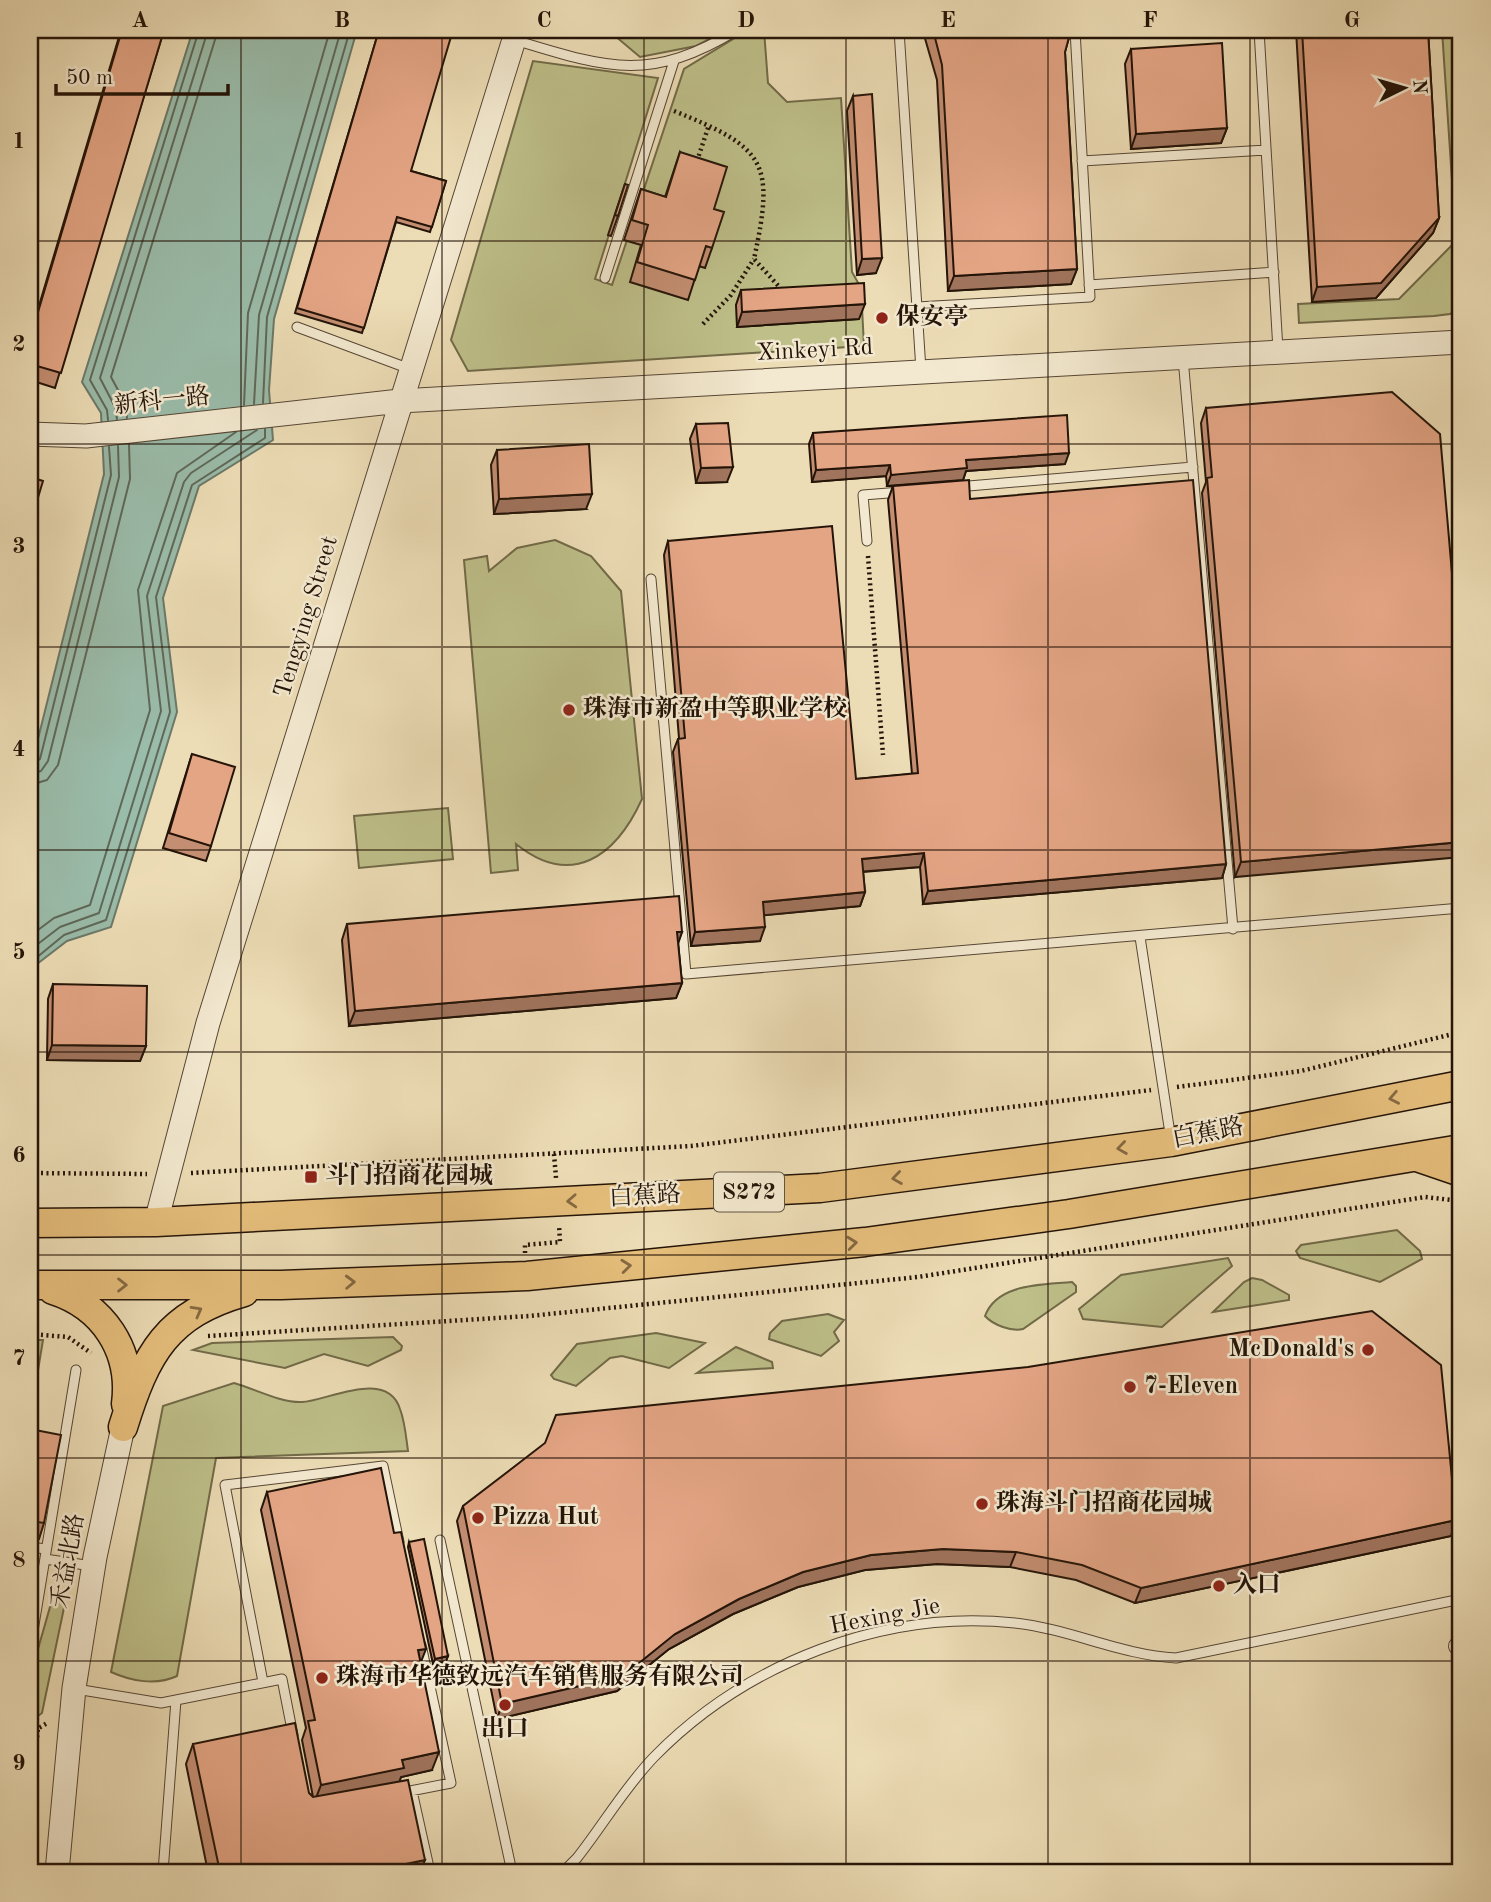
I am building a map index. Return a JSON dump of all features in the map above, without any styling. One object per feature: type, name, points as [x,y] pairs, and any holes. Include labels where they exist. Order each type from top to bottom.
[{"type":"main road","name":"白蕉路","points":[[30,1223],[156,1223],[820,1188],[1171,1142],[1461,1085]]},
{"type":"main road","points":[[30,1286],[281,1285],[527,1276],[879,1240],[1419,1158],[1461,1149]]},
{"type":"main road","points":[[1419,1158],[1461,1172]]},
{"type":"main road","points":[[123,1427],[146,1366],[180,1320],[212,1302],[281,1285]]},
{"type":"main road","points":[[30,1286],[69,1295],[87,1306],[107,1324],[119,1343],[125,1369],[127,1396],[123,1427]]},
{"type":"street","name":"Tengying Street","points":[[156,1223],[208,1023],[515,35]]},
{"type":"street","name":"Xinkeyi Rd","points":[[299,413],[400,401],[1461,342]]},
{"type":"street","name":"新科一路","points":[[30,434],[86,436],[299,413]]},
{"type":"street","name":"禾益北路","points":[[57,1872],[74,1688],[94,1567],[123,1427]]},
{"type":"lane","points":[[515,35],[606,64],[640,67],[674,61],[707,48],[737,30]]},
{"type":"lane","points":[[899,30],[921,371]]},
{"type":"lane","points":[[917,307],[1090,297],[1075,30],[1094,30]]},
{"type":"lane","points":[[1259,30],[1279,351]]},
{"type":"lane","points":[[605,278],[674,61]]},
{"type":"lane","points":[[1082,161],[1266,150]]},
{"type":"lane","points":[[1089,285],[1274,272]]},
{"type":"lane","points":[[297,327],[410,369]]},
{"type":"lane","points":[[1183,356],[1233,929]]},
{"type":"lane","points":[[946,488],[1193,467]]},
{"type":"lane","points":[[867,541],[863,495],[918,491]]},
{"type":"lane","points":[[651,579],[686,974],[1461,908]]},
{"type":"lane","points":[[1140,937],[1171,1142]]},
{"type":"lane","points":[[30,1649],[76,1370]]},
{"type":"lane","points":[[263,1682],[225,1485],[383,1466],[403,1558]]},
{"type":"lane","points":[[440,1540],[512,1872]]},
{"type":"lane","points":[[30,1547],[94,1567]]},
{"type":"lane","name":"Hexing Jie","points":[[563,1872],[577,1858],[652,1759],[689,1724],[775,1668],[870,1634],[955,1622],[1016,1623],[1061,1631],[1150,1657],[1176,1658],[1461,1599]]},
{"type":"lane","points":[[386,1796],[451,1783],[420,1638]]},
{"type":"lane","points":[[74,1688],[162,1703],[282,1679],[295,1745]]},
{"type":"lane","points":[[163,1872],[176,1700]]},
{"type":"lane","points":[[412,1791],[430,1872]]},
{"type":"path","points":[[660,106],[709,125],[746,147],[762,169],[765,209],[754,259],[731,295],[703,324]]},
{"type":"path","points":[[694,168],[709,125]]},
{"type":"path","points":[[754,259],[789,297]]},
{"type":"path","points":[[867,541],[883,755]]},
{"type":"path","points":[[32,1173],[169,1174],[691,1146],[1301,1071],[1461,1032]]},
{"type":"path","points":[[530,1316],[525,1245],[560,1242],[554,1154]]},
{"type":"path","points":[[215,1334],[530,1316],[918,1277],[1425,1197],[1461,1201]]},
{"type":"path","points":[[30,1334],[68,1337]]},
{"type":"path","points":[[30,1733],[52,1720]]},
{"type":"path","points":[[30,1814],[38,1728]]},
{"type":"green space","points":[[608,30],[727,30],[696,46],[640,57]]},
{"type":"green space","points":[[748,30],[764,30],[768,83],[787,102],[841,98],[852,272],[861,288],[864,346],[468,371],[451,340],[533,61],[658,78],[595,279],[612,285],[684,69]]},
{"type":"green space","points":[[1442,30],[1461,30],[1461,306],[1450,314],[1434,316],[1299,323],[1298,304],[1399,299],[1456,241]]},
{"type":"green space","points":[[555,540],[591,556],[621,591],[642,799],[619,836],[590,860],[574,865],[556,864],[536,857],[516,844],[518,870],[491,873],[464,560],[487,556],[489,571],[517,548]]},
{"type":"green space","points":[[448,808],[453,859],[359,868],[354,816]]},
{"type":"green space","points":[[1397,1230],[1420,1251],[1422,1259],[1380,1282],[1300,1258],[1296,1251],[1301,1245]]},
{"type":"green space","points":[[1228,1258],[1232,1266],[1162,1327],[1083,1319],[1079,1309],[1121,1275]]},
{"type":"green space","points":[[1252,1278],[1262,1280],[1289,1295],[1289,1300],[1213,1312],[1244,1282]]},
{"type":"green space","points":[[1072,1282],[1076,1286],[1076,1292],[1023,1329],[1003,1327],[985,1316],[991,1305],[1010,1292],[1035,1285]]},
{"type":"green space","points":[[828,1314],[844,1320],[834,1332],[839,1341],[821,1356],[769,1339],[770,1333],[782,1321]]},
{"type":"green space","points":[[656,1333],[705,1343],[669,1368],[622,1356],[610,1358],[576,1386],[554,1379],[551,1375],[577,1344]]},
{"type":"green space","points":[[393,1337],[402,1346],[401,1350],[368,1366],[324,1354],[285,1368],[193,1350],[212,1343]]},
{"type":"green space","points":[[30,1340],[43,1340],[31,1413],[30,1413]]},
{"type":"green space","points":[[736,1347],[772,1362],[773,1368],[697,1373]]},
{"type":"green space","points":[[234,1383],[294,1402],[356,1390],[383,1390],[393,1397],[400,1409],[408,1451],[216,1458],[177,1676],[152,1682],[111,1672],[163,1406]]},
{"type":"green space","points":[[52,1600],[65,1603],[42,1713],[30,1722],[30,1677]]},
{"type":"water","points":[[193,30],[357,30],[274,319],[269,390],[273,440],[199,486],[163,598],[177,712],[111,927],[67,941],[37,964],[30,987],[30,771],[104,474],[101,413],[82,382]]},
{"type":"building","points":[[122,30],[164,30],[61,373],[30,364],[30,339]]},
{"type":"building","points":[[379,30],[453,30],[411,171],[446,181],[432,227],[397,217],[364,328],[297,308]]},
{"type":"building","points":[[933,30],[1071,30],[1065,52],[1077,269],[954,276],[942,65]]},
{"type":"building","points":[[1302,30],[1428,30],[1439,218],[1381,283],[1317,287]]},
{"type":"building","points":[[1222,43],[1227,128],[1136,134],[1131,49]]},
{"type":"building","points":[[872,94],[882,258],[862,259],[853,96]]},
{"type":"building","points":[[680,152],[727,167],[714,209],[724,212],[712,248],[706,246],[695,280],[637,262],[648,225],[632,220],[641,189],[666,197]]},
{"type":"building","points":[[625,184],[628,185],[618,216],[615,215]]},
{"type":"building","points":[[864,283],[865,304],[742,312],[741,290]]},
{"type":"building","points":[[1392,392],[1440,434],[1461,678],[1461,842],[1241,862],[1207,478],[1212,477],[1206,408]]},
{"type":"building","points":[[1067,415],[1069,453],[966,460],[967,468],[891,475],[890,465],[816,470],[813,433]]},
{"type":"building","points":[[728,423],[733,467],[701,468],[696,424]]},
{"type":"building","points":[[589,444],[592,494],[499,499],[497,450]]},
{"type":"building","points":[[30,477],[43,481],[30,524]]},
{"type":"building","points":[[969,480],[970,499],[1193,480],[1226,864],[928,891],[924,853],[862,859],[865,892],[763,902],[765,927],[695,932],[678,739],[685,738],[668,541],[832,526],[856,779],[918,773],[893,486]]},
{"type":"building","points":[[192,754],[235,767],[211,846],[169,833]]},
{"type":"building","points":[[679,896],[682,932],[677,932],[682,983],[355,1011],[347,924]]},
{"type":"building","points":[[53,984],[147,986],[146,1046],[52,1045]]},
{"type":"building","points":[[1372,1311],[1441,1365],[1456,1520],[1141,1588],[1082,1565],[1016,1552],[943,1549],[871,1555],[803,1572],[739,1599],[675,1634],[623,1676],[502,1704],[463,1506],[545,1443],[556,1415],[1028,1367]]},
{"type":"building","points":[[30,1429],[61,1435],[44,1523],[30,1521]]},
{"type":"building","points":[[381,1468],[394,1533],[401,1532],[426,1649],[418,1650],[439,1752],[402,1760],[404,1768],[321,1785],[308,1721],[315,1720],[267,1492]]},
{"type":"building","points":[[424,1539],[448,1656],[435,1659],[409,1542]]},
{"type":"building","points":[[30,1580],[33,1580],[30,1601]]},
{"type":"building","points":[[295,1723],[309,1793],[313,1797],[408,1780],[425,1860],[367,1872],[220,1872],[193,1744]]},
{"type":"place","name":"保安亭","points":[[882,318]]},
{"type":"place","name":"珠海市新盈中等职业学校","points":[[569,710]]},
{"type":"place","name":"斗门招商花园城","points":[[311,1177]]},
{"type":"place","name":"McDonald's","points":[[1368,1350]]},
{"type":"place","name":"7-Eleven","points":[[1130,1387]]},
{"type":"place","name":"珠海斗门招商花园城","points":[[982,1504]]},
{"type":"place","name":"Pizza Hut","points":[[478,1518]]},
{"type":"place","name":"入口","points":[[1219,1586]]},
{"type":"place","name":"珠海市华德致远汽车销售服务有限公司","points":[[322,1678]]},
{"type":"place","name":"出口","points":[[505,1705]]}]
